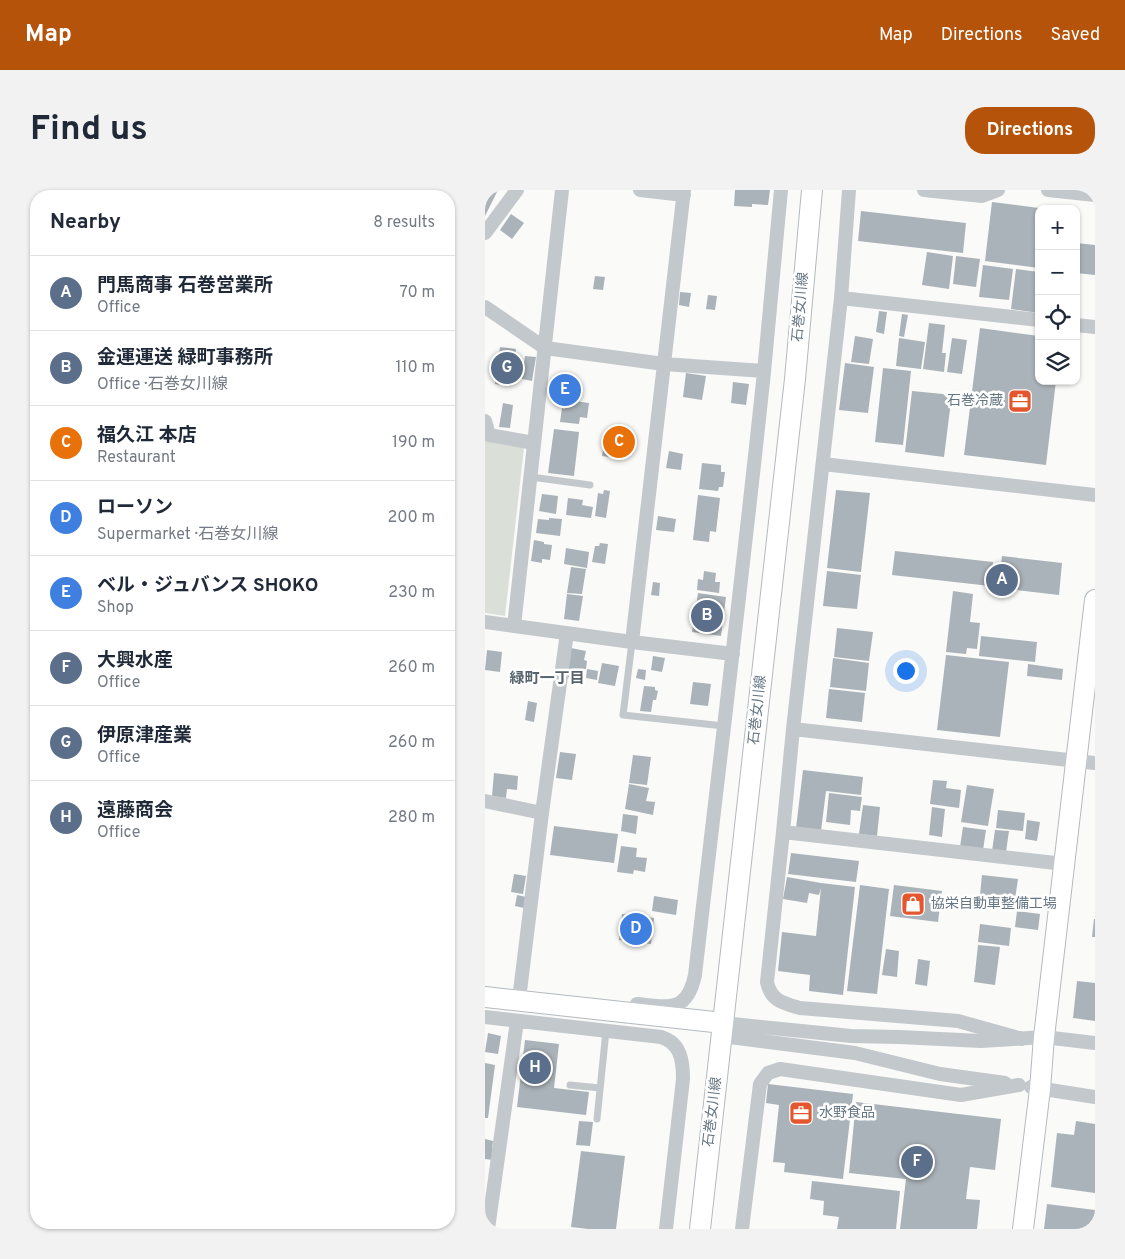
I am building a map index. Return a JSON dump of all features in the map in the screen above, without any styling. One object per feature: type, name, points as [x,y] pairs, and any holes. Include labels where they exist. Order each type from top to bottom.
[{"type":"street","points":[[485,233],[517,190]]},
{"type":"street","points":[[514,626],[562,190]]},
{"type":"street","points":[[632,642],[684,192],[640,190]]},
{"type":"street","points":[[485,987],[650,1005],[674,1005],[682,1002],[693,987],[733,654],[764,371],[781,190]]},
{"type":"street","name":"石巻女川線","points":[[700,1229],[795,379],[812,190]]},
{"type":"street","points":[[849,190],[841,298],[767,982],[774,998],[800,1008],[958,1021],[1022,1039]]},
{"type":"street","points":[[924,190],[981,196],[998,190]]},
{"type":"street","points":[[1048,190],[1095,195]]},
{"type":"street","points":[[841,298],[1035,320]]},
{"type":"street","points":[[485,308],[545,348],[664,364],[764,371]]},
{"type":"street","points":[[1080,325],[1095,327]]},
{"type":"street","points":[[485,421],[489,435],[535,443]]},
{"type":"street","points":[[823,464],[1095,495]]},
{"type":"street","points":[[1023,1229],[1065,864],[1086,762],[1095,600]]},
{"type":"street","points":[[485,622],[733,654]]},
{"type":"street","points":[[520,991],[567,633]]},
{"type":"street","points":[[793,729],[1086,762]]},
{"type":"street","points":[[485,801],[542,813]]},
{"type":"street","points":[[783,832],[1065,864]]},
{"type":"street","points":[[485,997],[723,1029],[855,1053],[940,1074],[1095,1097]]},
{"type":"street","points":[[485,1008],[678,1030],[723,1029],[981,1041],[1044,1037],[1095,1043]]},
{"type":"street","points":[[485,1017],[661,1037],[673,1042],[681,1058],[683,1079],[666,1229]]},
{"type":"street","points":[[488,1229],[493,1170],[517,1021]]},
{"type":"street","points":[[742,1229],[760,1084],[768,1072],[780,1069],[961,1095],[1019,1085]]},
{"type":"lane","points":[[531,477],[590,484]]},
{"type":"lane","points":[[632,642],[623,715],[723,726]]},
{"type":"lane","points":[[597,1119],[606,1031]]},
{"type":"lane","points":[[570,1085],[600,1088]]},
{"type":"shaded area","points":[[485,441],[524,448],[505,616],[485,613]]},
{"type":"building","points":[[485,190],[498,190],[485,216]]},
{"type":"building","points":[[735,190],[770,190],[768,205],[752,204],[752,207],[734,206]]},
{"type":"building","points":[[992,202],[1035,207],[1035,267],[985,261]]},
{"type":"building","points":[[861,211],[966,223],[963,253],[858,241]]},
{"type":"building","points":[[511,214],[524,223],[512,239],[500,230]]},
{"type":"building","points":[[1080,243],[1095,245],[1095,275],[1080,273]]},
{"type":"building","points":[[927,252],[953,256],[949,289],[922,285]]},
{"type":"building","points":[[956,256],[980,259],[976,287],[953,284]]},
{"type":"building","points":[[983,265],[1013,269],[1009,300],[979,297]]},
{"type":"building","points":[[1016,269],[1035,271],[1035,312],[1011,309]]},
{"type":"building","points":[[595,276],[605,277],[603,290],[593,289]]},
{"type":"building","points":[[680,292],[691,293],[689,307],[679,305]]},
{"type":"building","points":[[708,295],[717,296],[715,310],[706,309]]},
{"type":"building","points":[[879,311],[887,312],[884,334],[876,332]]},
{"type":"building","points":[[902,314],[908,315],[904,337],[899,336]]},
{"type":"building","points":[[929,323],[945,325],[942,353],[946,353],[944,372],[923,369]]},
{"type":"building","points":[[980,328],[1035,335],[1035,385],[1056,385],[1046,465],[964,455]]},
{"type":"building","points":[[855,336],[873,339],[869,364],[851,362]]},
{"type":"building","points":[[899,338],[925,342],[921,369],[896,366]]},
{"type":"building","points":[[952,338],[967,340],[962,374],[947,372]]},
{"type":"building","points":[[500,347],[516,349],[515,355],[519,356],[517,368],[513,367],[511,386],[495,384]]},
{"type":"building","points":[[525,356],[536,357],[532,381],[522,379]]},
{"type":"building","points":[[845,363],[874,367],[868,413],[839,410]]},
{"type":"building","points":[[883,368],[911,371],[903,445],[875,442]]},
{"type":"building","points":[[686,373],[706,376],[702,400],[683,397]]},
{"type":"building","points":[[553,380],[577,384],[575,399],[551,395]]},
{"type":"building","points":[[733,382],[749,384],[746,405],[731,403]]},
{"type":"building","points":[[912,391],[943,394],[951,401],[944,457],[905,452]]},
{"type":"building","points":[[566,400],[589,403],[587,418],[580,417],[579,424],[560,422],[562,408],[565,409]]},
{"type":"building","points":[[503,403],[513,405],[510,428],[499,427]]},
{"type":"building","points":[[554,429],[579,432],[574,476],[548,473]]},
{"type":"building","points":[[606,430],[620,432],[619,438],[625,439],[623,448],[618,448],[616,458],[602,456]]},
{"type":"building","points":[[669,451],[683,454],[681,470],[666,468]]},
{"type":"building","points":[[702,463],[721,465],[721,472],[725,472],[723,487],[719,487],[718,491],[699,489]]},
{"type":"building","points":[[604,490],[610,491],[606,518],[595,516],[598,493],[603,494]]},
{"type":"building","points":[[836,490],[870,493],[861,572],[827,568]]},
{"type":"building","points":[[542,494],[558,496],[556,514],[539,511]]},
{"type":"building","points":[[698,495],[720,498],[716,532],[710,531],[709,542],[693,540]]},
{"type":"building","points":[[568,498],[583,500],[582,505],[593,507],[591,518],[566,515]]},
{"type":"building","points":[[658,516],[676,519],[674,532],[656,530]]},
{"type":"building","points":[[549,518],[562,519],[560,536],[536,533],[538,519],[549,520]]},
{"type":"building","points":[[534,540],[552,545],[550,560],[542,559],[542,563],[531,561]]},
{"type":"building","points":[[600,543],[608,544],[605,564],[592,562],[595,546],[599,546]]},
{"type":"building","points":[[566,548],[589,552],[587,568],[564,564]]},
{"type":"building","points":[[895,551],[993,562],[990,586],[892,575]]},
{"type":"building","points":[[1002,556],[1062,563],[1059,595],[998,588]]},
{"type":"building","points":[[571,567],[586,569],[582,594],[567,593]]},
{"type":"building","points":[[704,571],[716,573],[715,582],[720,582],[719,593],[697,590],[698,579],[703,580]]},
{"type":"building","points":[[827,571],[861,575],[857,609],[823,606]]},
{"type":"building","points":[[653,582],[660,583],[659,596],[651,595]]},
{"type":"building","points":[[953,591],[973,594],[970,622],[980,623],[977,649],[967,648],[966,654],[946,652]]},
{"type":"building","points":[[698,593],[726,597],[721,636],[692,632]]},
{"type":"building","points":[[567,594],[583,596],[579,621],[564,619]]},
{"type":"building","points":[[837,628],[873,632],[869,661],[834,657]]},
{"type":"building","points":[[981,636],[1037,642],[1035,662],[979,656]]},
{"type":"building","points":[[571,648],[586,651],[584,660],[587,661],[586,669],[583,669],[581,680],[566,677]]},
{"type":"building","points":[[487,650],[502,652],[500,672],[485,670]]},
{"type":"building","points":[[946,655],[1009,662],[1000,737],[937,730]]},
{"type":"building","points":[[653,656],[665,658],[662,672],[651,670]]},
{"type":"building","points":[[833,658],[869,663],[866,691],[830,687]]},
{"type":"building","points":[[602,663],[619,666],[615,686],[598,683]]},
{"type":"building","points":[[1028,664],[1063,669],[1062,680],[1027,676]]},
{"type":"building","points":[[587,669],[598,671],[597,680],[586,678]]},
{"type":"building","points":[[638,669],[646,670],[645,680],[636,678]]},
{"type":"building","points":[[693,682],[711,684],[708,706],[690,704]]},
{"type":"building","points":[[644,686],[655,687],[655,690],[658,691],[656,700],[653,700],[651,712],[640,711]]},
{"type":"building","points":[[829,689],[865,693],[862,722],[826,718]]},
{"type":"building","points":[[528,701],[537,703],[534,722],[525,720]]},
{"type":"building","points":[[560,752],[576,754],[572,780],[556,778]]},
{"type":"building","points":[[633,755],[651,757],[647,785],[629,783]]},
{"type":"building","points":[[803,770],[863,777],[861,795],[826,791],[821,831],[796,828]]},
{"type":"building","points":[[494,773],[518,776],[517,790],[507,789],[506,798],[492,796]]},
{"type":"building","points":[[933,780],[947,781],[946,788],[961,790],[959,808],[930,804]]},
{"type":"building","points":[[629,784],[649,788],[646,801],[655,802],[653,815],[625,809]]},
{"type":"building","points":[[967,785],[994,789],[988,826],[961,822]]},
{"type":"building","points":[[829,793],[862,797],[860,811],[851,810],[850,825],[826,822]]},
{"type":"building","points":[[863,805],[880,807],[877,836],[859,834]]},
{"type":"building","points":[[932,807],[945,809],[942,837],[929,835]]},
{"type":"building","points":[[998,810],[1025,813],[1023,831],[996,828]]},
{"type":"building","points":[[623,814],[638,816],[636,834],[621,831]]},
{"type":"building","points":[[1027,820],[1040,822],[1037,841],[1025,839]]},
{"type":"building","points":[[554,826],[618,834],[614,863],[550,855]]},
{"type":"building","points":[[963,827],[986,830],[983,850],[960,847]]},
{"type":"building","points":[[995,830],[1009,831],[1006,852],[992,851]]},
{"type":"building","points":[[621,846],[637,848],[636,857],[647,858],[645,872],[634,870],[633,874],[617,872]]},
{"type":"building","points":[[791,853],[859,861],[856,882],[788,874]]},
{"type":"building","points":[[514,874],[526,876],[523,894],[511,892]]},
{"type":"building","points":[[982,875],[1018,879],[1015,899],[980,895]]},
{"type":"building","points":[[787,877],[855,887],[843,995],[809,991],[810,975],[778,971],[782,932],[816,936],[821,888],[819,895],[809,893],[807,903],[783,899]]},
{"type":"building","points":[[860,885],[889,889],[877,994],[847,991]]},
{"type":"building","points":[[894,885],[942,891],[938,922],[890,916]]},
{"type":"building","points":[[517,895],[526,897],[524,908],[515,906]]},
{"type":"building","points":[[654,896],[678,900],[676,915],[652,911]]},
{"type":"building","points":[[1017,911],[1040,914],[1038,930],[1015,927]]},
{"type":"building","points":[[622,914],[654,918],[651,944],[619,940]]},
{"type":"building","points":[[1094,919],[1095,937],[1092,937]]},
{"type":"building","points":[[980,924],[1011,928],[1009,946],[978,942]]},
{"type":"building","points":[[978,945],[1000,947],[995,985],[974,982]]},
{"type":"building","points":[[886,949],[899,951],[897,977],[882,975]]},
{"type":"building","points":[[918,959],[930,961],[927,986],[915,984]]},
{"type":"building","points":[[1077,981],[1095,983],[1095,1021],[1073,1018]]},
{"type":"building","points":[[488,1033],[501,1036],[498,1054],[485,1052]]},
{"type":"building","points":[[525,1040],[559,1044],[554,1088],[589,1092],[586,1115],[517,1107]]},
{"type":"building","points":[[485,1063],[495,1065],[488,1118],[485,1118]]},
{"type":"building","points":[[768,1084],[853,1094],[843,1179],[784,1172],[785,1163],[773,1162],[779,1105],[766,1103]]},
{"type":"building","points":[[856,1102],[1001,1119],[995,1170],[970,1167],[966,1199],[980,1200],[977,1229],[900,1229],[906,1179],[849,1173]]},
{"type":"building","points":[[579,1121],[593,1122],[590,1146],[576,1145]]},
{"type":"building","points":[[1076,1121],[1095,1124],[1095,1193],[1051,1187],[1057,1133],[1074,1135]]},
{"type":"building","points":[[485,1139],[493,1141],[492,1149],[495,1150],[493,1160],[485,1159]]},
{"type":"building","points":[[581,1151],[625,1156],[616,1229],[571,1227]]},
{"type":"building","points":[[812,1181],[900,1191],[896,1229],[837,1229],[839,1217],[823,1215],[824,1201],[810,1199]]},
{"type":"building","points":[[1047,1204],[1095,1210],[1095,1229],[1044,1229]]},
{"type":"place","name":"伊原津産業","points":[[507,368]]},
{"type":"place","name":"ベル・ジュバンス SHOKO","points":[[565,390]]},
{"type":"place","name":"石巻冷蔵","points":[[1020,401]]},
{"type":"place","name":"福久江 本店","points":[[619,442]]},
{"type":"place","name":"門馬商事 石巻営業所","points":[[1002,580]]},
{"type":"place","name":"金運運送 緑町事務所","points":[[707,616]]},
{"type":"place","name":"協栄自動車整備工場","points":[[913,904]]},
{"type":"place","name":"ローソン","points":[[636,929]]},
{"type":"place","name":"遠藤商会","points":[[535,1068]]},
{"type":"place","name":"水野食品","points":[[801,1113]]},
{"type":"place","name":"大興水産","points":[[917,1162]]},
{"type":"district","name":"緑町一丁目","points":[[547,679]]}]
